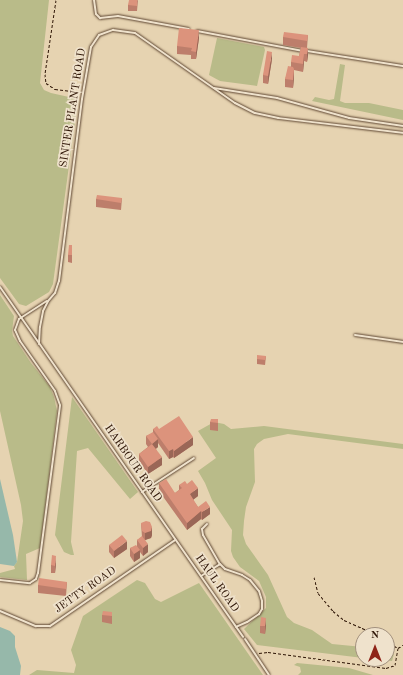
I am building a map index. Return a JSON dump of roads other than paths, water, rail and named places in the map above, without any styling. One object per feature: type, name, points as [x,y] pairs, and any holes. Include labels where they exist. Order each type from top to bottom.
[{"type":"lane","points":[[94,0],[94,11],[100,18],[118,16],[274,46],[403,66]]},
{"type":"lane","name":"SINTER PLANT ROAD","points":[[39,344],[40,323],[48,301],[55,293],[59,281],[83,92],[93,42],[99,35],[113,30],[131,32],[144,38],[235,103],[260,114],[403,134]]},
{"type":"lane","points":[[213,87],[277,98],[349,118],[403,126]]},
{"type":"lane","points":[[0,287],[39,344]]},
{"type":"lane","points":[[0,580],[28,583],[37,578],[60,415],[59,402],[55,391],[17,336],[16,326],[21,318],[48,301]]},
{"type":"lane","points":[[355,335],[403,342]]},
{"type":"lane","name":"HARBOUR ROAD","points":[[39,344],[175,539]]},
{"type":"lane","points":[[142,492],[194,458]]},
{"type":"lane","points":[[207,524],[202,529],[203,535],[220,564],[224,569],[242,575],[250,580],[259,591],[262,601],[262,609],[259,614],[236,627]]},
{"type":"lane","name":"HAUL ROAD","points":[[175,539],[270,675]]},
{"type":"lane","name":"JETTY ROAD","points":[[0,611],[36,626],[50,626],[175,539]]},
{"type":"lane","points":[[201,576],[220,564]]}]
